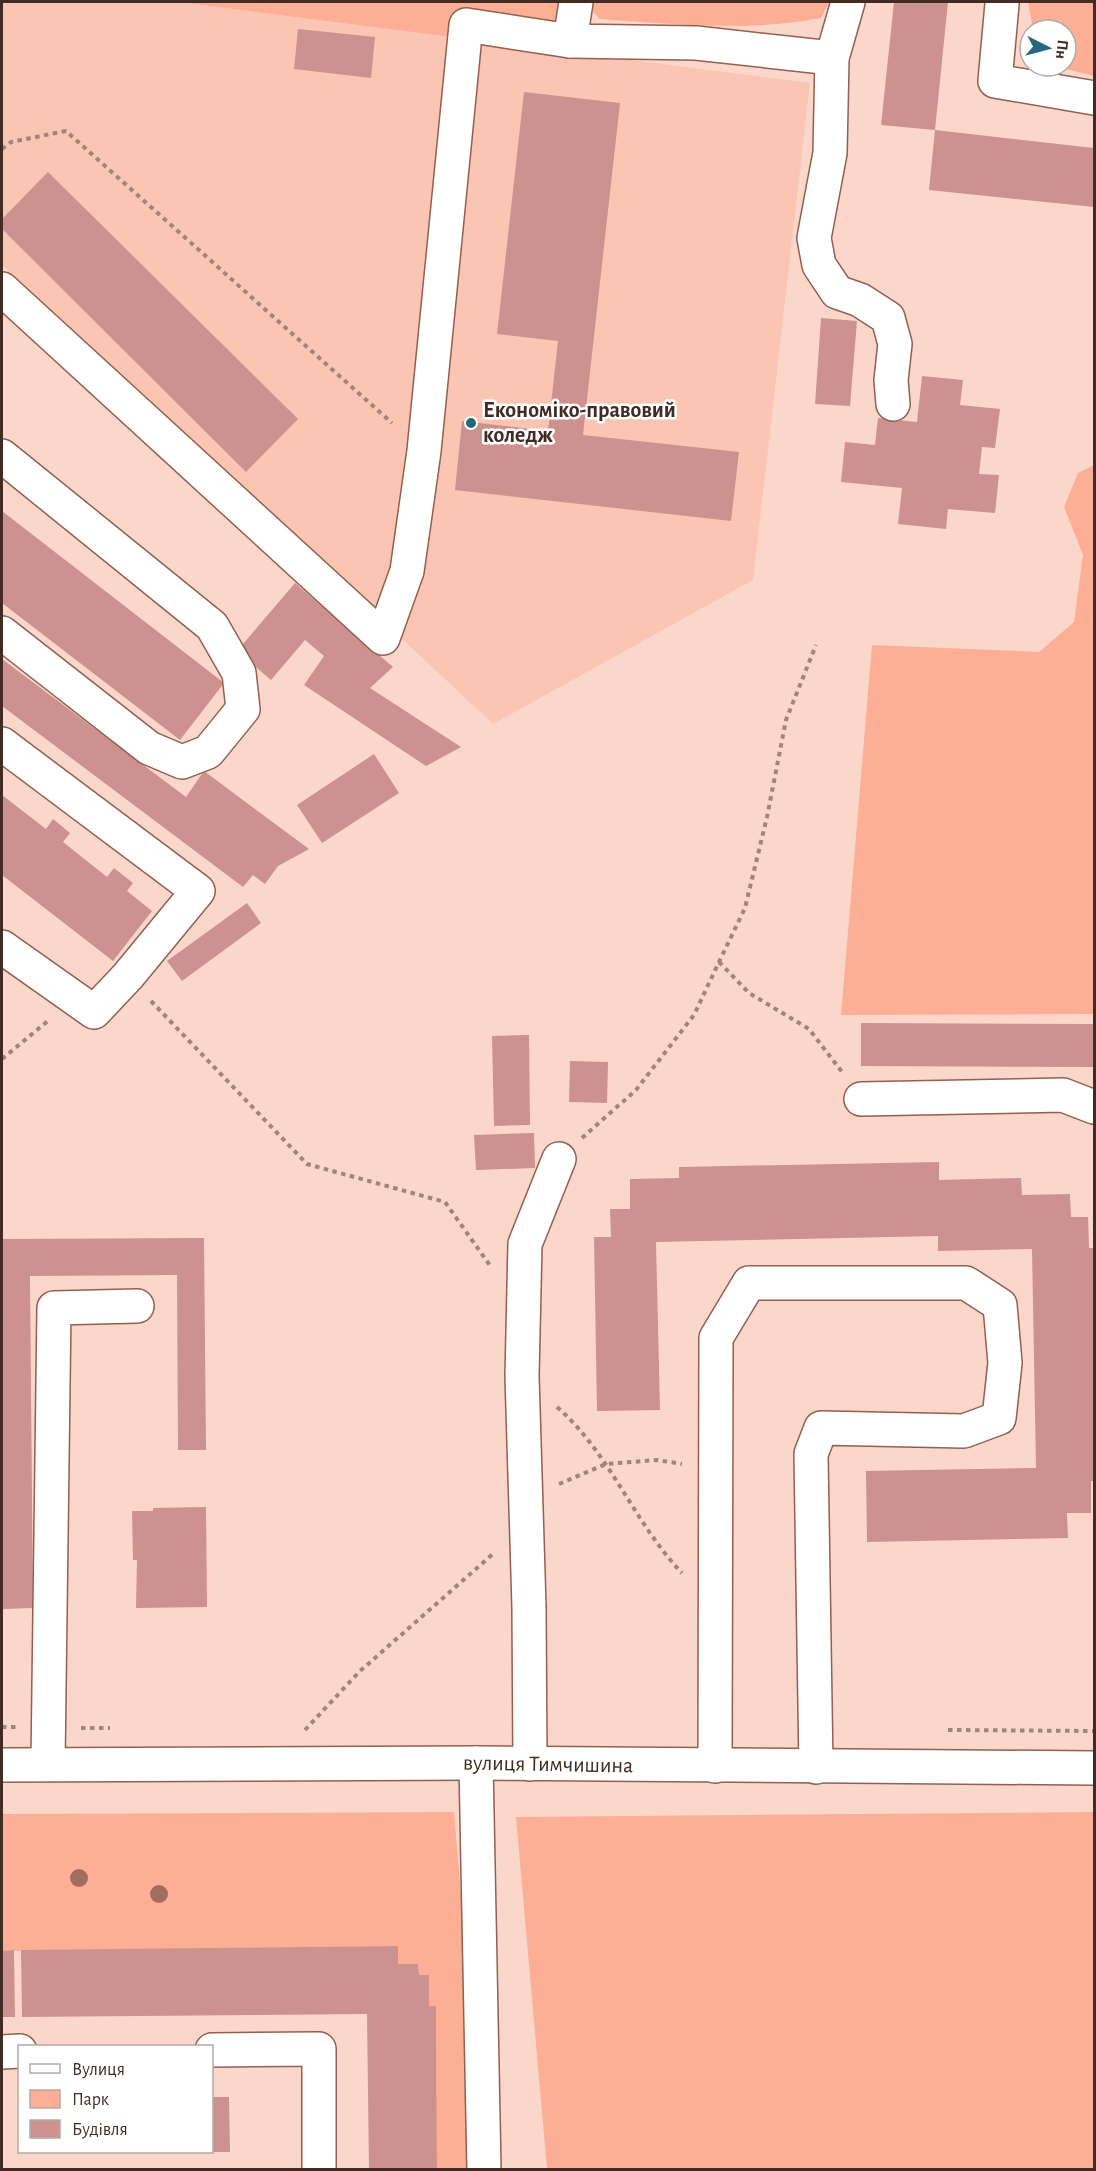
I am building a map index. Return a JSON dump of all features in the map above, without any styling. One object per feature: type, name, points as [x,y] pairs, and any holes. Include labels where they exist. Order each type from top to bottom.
[{"type":"street","points":[[570,41],[576,2]]},
{"type":"street","points":[[848,2],[832,58],[830,153],[814,238],[819,265],[837,291],[860,300],[888,318],[895,344],[891,380],[893,404]]},
{"type":"street","points":[[1002,4],[994,81],[1095,98]]},
{"type":"street","points":[[2,289],[383,638],[406,571],[424,451],[466,25],[570,41],[696,43],[832,58]]},
{"type":"street","points":[[2,456],[212,626],[239,673],[243,709],[208,752],[182,762],[149,748],[2,633]]},
{"type":"street","points":[[2,744],[198,891],[128,976],[94,1012],[2,947]]},
{"type":"street","points":[[861,1099],[1064,1095],[1095,1107]]},
{"type":"street","points":[[530,1764],[527,1522],[522,1376],[525,1244],[559,1159]]},
{"type":"street","points":[[715,1766],[716,1338],[749,1283],[966,1283],[1000,1305],[1005,1363],[999,1418],[964,1431],[821,1428],[811,1454],[816,1767]]},
{"type":"street","points":[[48,1764],[54,1308],[136,1306]]},
{"type":"street","points":[[476,1762],[484,2169]]},
{"type":"street","name":"вулиця Тимчишина","points":[[2,1765],[476,1762],[1095,1768]]},
{"type":"street","points":[[213,2050],[319,2049],[319,2169]]},
{"type":"street","points":[[2,2052],[18,2051]]},
{"type":"path","points":[[2,149],[11,142],[66,131],[424,451]]},
{"type":"path","points":[[559,1159],[636,1090],[694,1015],[745,908],[767,818],[786,720],[816,645]]},
{"type":"path","points":[[719,962],[749,993],[809,1029],[861,1099]]},
{"type":"path","points":[[128,976],[307,1164],[446,1202],[484,1258],[524,1307]]},
{"type":"path","points":[[2,1059],[75,998]]},
{"type":"path","points":[[522,1376],[576,1423],[606,1464],[662,1552],[715,1608]]},
{"type":"path","points":[[274,1764],[359,1672],[472,1574],[527,1522],[559,1484],[606,1464],[657,1460],[716,1469]]},
{"type":"shaded area","name":"Економіко-правовий коледж","points":[[2,2],[179,2],[810,83],[753,580],[493,724],[2,265]]},
{"type":"green space","points":[[179,2],[560,2],[553,50]]},
{"type":"green space","points":[[590,2],[829,2],[821,18],[739,26],[683,25],[600,19],[589,8]]},
{"type":"green space","points":[[1028,2],[1094,2],[1094,76],[1078,72],[1078,18],[1031,18]]},
{"type":"green space","points":[[1094,465],[1094,1014],[841,1015],[872,645],[1039,652],[1074,622],[1083,555],[1064,507],[1078,473]]},
{"type":"green space","points":[[454,1812],[467,1967],[469,2169],[437,2169],[436,2006],[429,2006],[429,1975],[419,1975],[418,1964],[398,1964],[398,1946],[2,1951],[2,1814]]},
{"type":"green space","points":[[1094,1812],[1094,2169],[547,2169],[516,1817]]},
{"type":"building","points":[[894,2],[948,2],[935,130],[881,125]]},
{"type":"building","points":[[298,29],[375,37],[371,78],[294,69]]},
{"type":"building","points":[[524,92],[620,103],[583,435],[739,452],[731,521],[455,490],[462,421],[548,431],[558,341],[497,334]]},
{"type":"building","points":[[935,130],[1094,148],[1094,207],[929,190]]},
{"type":"building","points":[[48,172],[298,419],[246,472],[2,229],[2,219]]},
{"type":"building","points":[[821,318],[857,321],[850,406],[815,404]]},
{"type":"building","points":[[922,376],[963,380],[960,405],[1000,409],[995,448],[982,447],[979,474],[999,475],[995,513],[948,509],[946,529],[898,524],[902,488],[841,482],[845,442],[875,445],[878,418],[917,422]]},
{"type":"building","points":[[2,511],[224,683],[180,740],[2,603]]},
{"type":"building","points":[[295,583],[393,667],[370,688],[461,747],[426,766],[304,685],[324,656],[305,640],[271,680],[237,651]]},
{"type":"building","points":[[2,659],[186,797],[204,771],[309,849],[278,866],[265,884],[253,875],[243,887],[2,706]]},
{"type":"building","points":[[374,754],[399,793],[322,843],[297,805]]},
{"type":"building","points":[[2,795],[46,829],[53,819],[70,833],[63,842],[107,877],[114,868],[133,883],[127,891],[152,911],[113,961],[2,875]]},
{"type":"building","points":[[247,903],[261,923],[182,981],[167,961]]},
{"type":"building","points":[[861,1023],[1094,1024],[1094,1067],[861,1066]]},
{"type":"building","points":[[529,1035],[530,1125],[494,1126],[492,1036]]},
{"type":"building","points":[[570,1061],[608,1062],[607,1103],[569,1102]]},
{"type":"building","points":[[534,1133],[535,1168],[476,1170],[474,1135]]},
{"type":"building","points":[[939,1162],[939,1180],[1021,1178],[1022,1195],[1070,1194],[1071,1217],[1088,1217],[1089,1248],[1094,1248],[1094,1481],[1091,1481],[1091,1513],[1067,1513],[1068,1538],[867,1542],[866,1471],[1036,1468],[1032,1249],[938,1251],[938,1236],[656,1242],[660,1410],[597,1411],[594,1237],[611,1237],[610,1209],[630,1209],[630,1179],[679,1178],[679,1167]]},
{"type":"building","points":[[204,1238],[206,1450],[178,1450],[177,1275],[30,1276],[33,1608],[3,1609],[2,1239]]},
{"type":"building","points":[[206,1507],[207,1607],[136,1608],[137,1560],[133,1560],[132,1511],[153,1511],[153,1508]]},
{"type":"building","points":[[398,1946],[398,1964],[418,1964],[419,1975],[429,1975],[429,2006],[436,2006],[437,2170],[369,2170],[367,2014],[22,2017],[21,1950]]},
{"type":"building","points":[[14,1950],[15,2017],[2,2017],[2,1951]]},
{"type":"building","points":[[213,2097],[229,2097],[230,2152],[213,2152]]},
{"type":"place","name":"Економіко-правовий коледж","points":[[471,423]]}]
